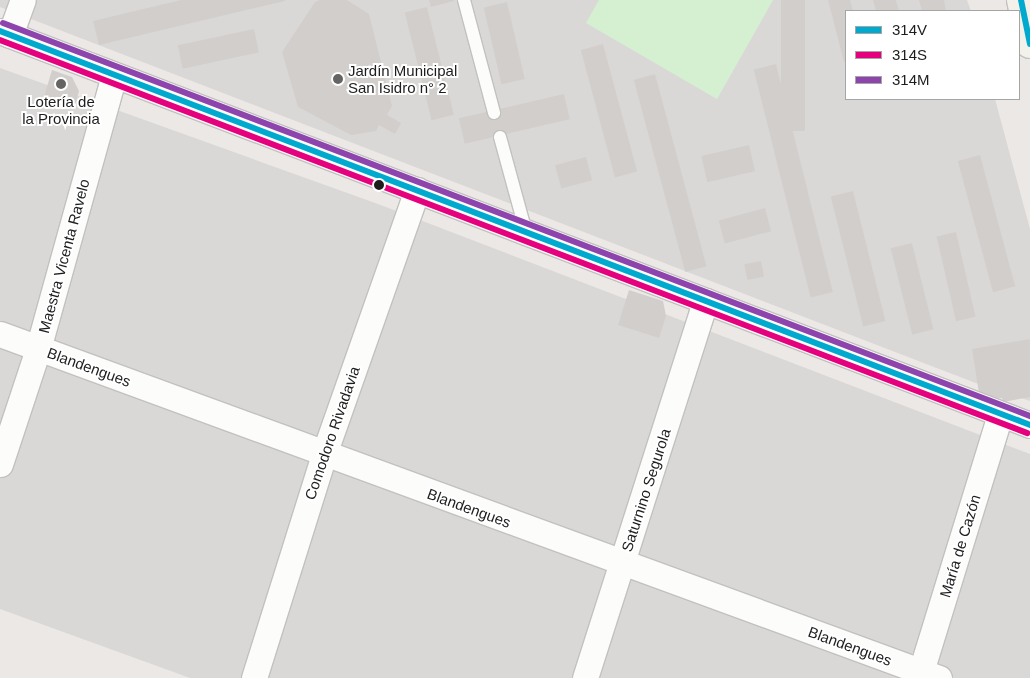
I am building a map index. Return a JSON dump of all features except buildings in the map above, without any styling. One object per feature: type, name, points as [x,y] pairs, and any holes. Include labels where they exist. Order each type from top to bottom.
[{"type":"main road","points":[[1021,0],[1030,44]]},
{"type":"street","points":[[22,0],[5,33],[1030,425]]},
{"type":"street","name":"Maestra Vicenta Ravelo","points":[[0,464],[38,348],[114,74]]},
{"type":"street","name":"Comodoro Rivadavia","points":[[254,678],[324,454],[417,190]]},
{"type":"street","name":"Saturnino Segurola","points":[[585,678],[705,301]]},
{"type":"street","name":"Blandengues","points":[[0,334],[926,676]]},
{"type":"street","name":"María de Cazón","points":[[926,676],[1000,414]]},
{"type":"lane","points":[[464,0],[494,113]]},
{"type":"lane","points":[[500,137],[526,232]]},
{"type":"shaded area","points":[[0,0],[967,0],[971,10],[845,10],[845,100],[995,100],[1030,229],[1030,401],[973,382],[0,7]]},
{"type":"shaded area","points":[[0,68],[378,204],[1030,454],[1030,678],[190,678],[0,609]]},
{"type":"green space","points":[[599,0],[773,0],[717,99],[586,23]]},
{"type":"transit line","name":"314V","points":[[1021,0],[1030,44]]},
{"type":"transit line","name":"314M","points":[[3,23],[1030,416]]},
{"type":"transit line","name":"314V","points":[[0,31],[1030,425]]},
{"type":"transit line","name":"314S","points":[[0,40],[1027,433]]},
{"type":"place","name":"Jardín Municipal San Isidro n° 2","points":[[338,79]]},
{"type":"place","name":"Lotería de la Provincia","points":[[61,84]]}]
